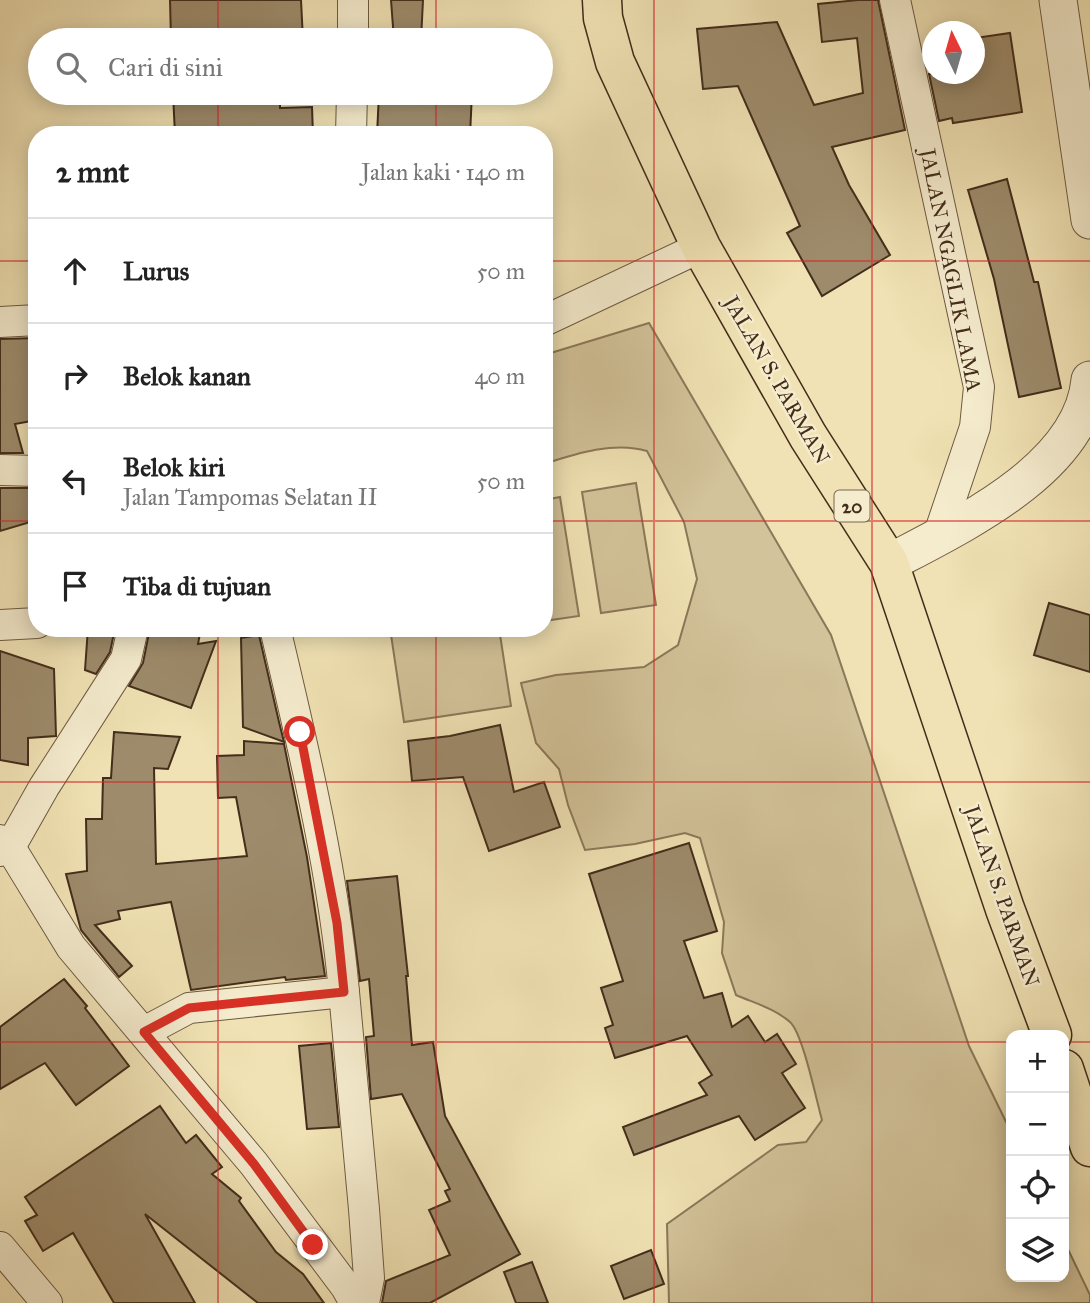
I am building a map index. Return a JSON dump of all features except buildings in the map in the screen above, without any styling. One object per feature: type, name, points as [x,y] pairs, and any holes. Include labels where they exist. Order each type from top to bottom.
[{"type":"highway","name":"JALAN S. PARMAN","points":[[602,0],[603,18],[615,62],[701,247],[808,436],[889,563],[1005,909],[1050,1030]]},
{"type":"highway","points":[[1069,1084],[1090,1147]]},
{"type":"street","points":[[353,28],[354,0]]},
{"type":"street","name":"JALAN NGAGLIK LAMA","points":[[895,0],[979,387],[975,427],[938,537]]},
{"type":"street","points":[[1058,0],[1090,220]]},
{"type":"street","points":[[351,126],[352,105]]},
{"type":"street","points":[[553,317],[701,247]]},
{"type":"street","points":[[0,322],[28,320]]},
{"type":"street","points":[[889,563],[1019,489],[1064,440],[1088,400],[1090,380]]},
{"type":"street","points":[[0,470],[28,471]]},
{"type":"street","points":[[0,625],[28,623]]},
{"type":"street","points":[[131,637],[126,659],[3,846],[71,947],[254,1164],[346,1287],[355,1303]]},
{"type":"street","points":[[277,637],[300,732],[337,923],[369,1278],[364,1303]]},
{"type":"street","points":[[144,1032],[189,1008],[344,992]]},
{"type":"street","points":[[0,1247],[47,1303]]},
{"type":"shaded area","points":[[649,323],[831,635],[969,1046],[1006,1122],[1006,1282],[1069,1282],[1069,1251],[1090,1295],[1090,1303],[669,1303],[667,1224],[778,1145],[806,1142],[822,1120],[795,1029],[777,1013],[736,995],[722,953],[724,922],[700,838],[685,833],[635,844],[585,850],[568,805],[559,769],[536,743],[521,683],[556,675],[644,667],[678,645],[697,579],[684,522],[647,451],[608,448],[553,461],[553,352]]},
{"type":"shaded area","points":[[636,483],[656,605],[601,613],[582,492]]},
{"type":"shaded area","points":[[560,497],[579,616],[553,620],[553,498]]},
{"type":"shaded area","points":[[391,637],[500,637],[511,706],[404,722]]},
{"type":"route","points":[[300,732],[337,923],[344,992],[189,1008],[144,1032],[254,1164],[313,1245]]}]
